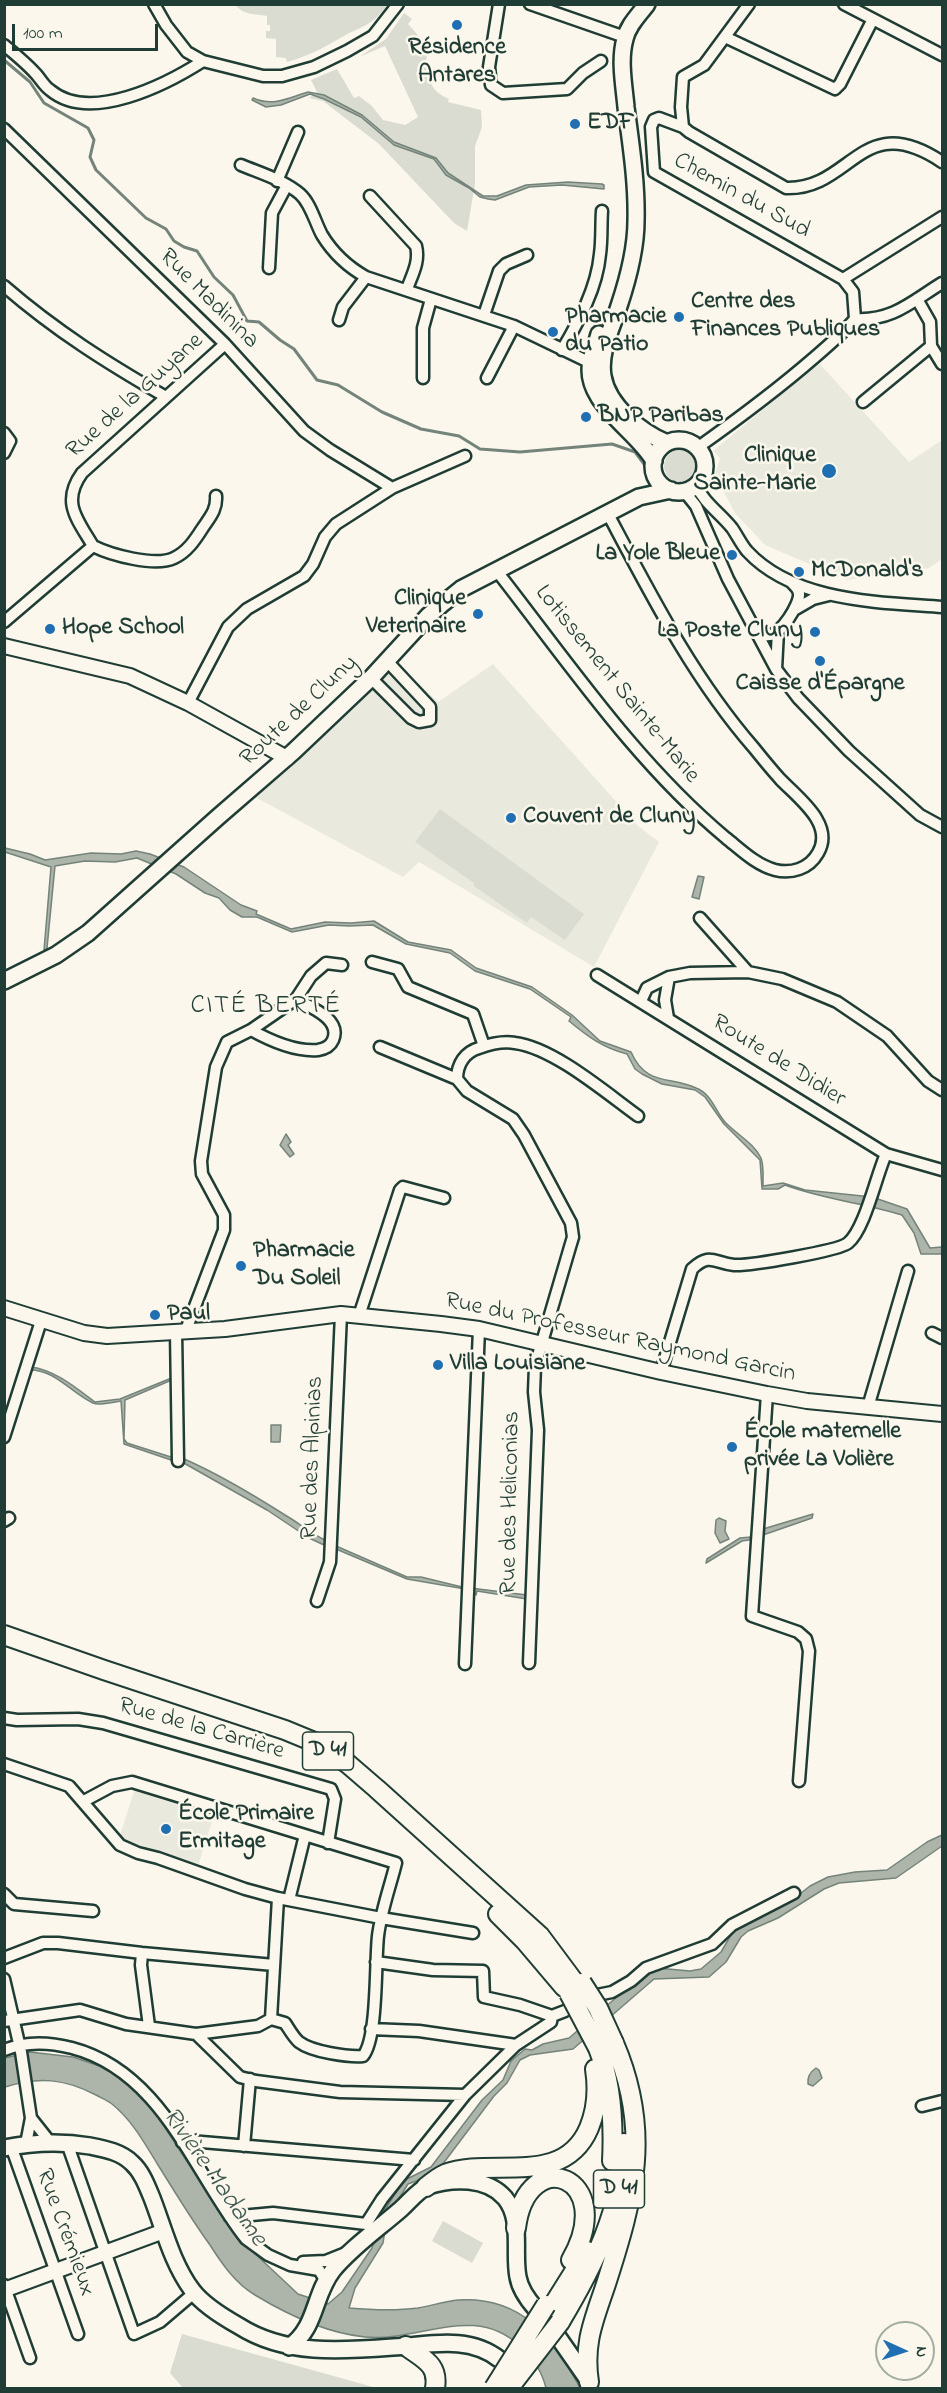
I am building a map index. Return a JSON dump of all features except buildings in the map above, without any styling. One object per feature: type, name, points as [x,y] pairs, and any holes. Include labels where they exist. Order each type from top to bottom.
[{"type":"highway","name":"D 41","points":[[4,1635],[285,1730],[319,1744],[348,1764],[377,1789],[540,1936],[572,1994]]},
{"type":"highway","name":"D 41","points":[[4,1648],[308,1750],[350,1779],[497,1913],[572,1994],[592,2010],[602,2046],[619,2082],[624,2122],[624,2161],[619,2190],[598,2254],[550,2316],[509,2388]]},
{"type":"highway","points":[[426,2187],[439,2177],[456,2171],[514,2169],[547,2164],[577,2147],[588,2130],[597,2100],[596,2072],[602,2046]]},
{"type":"highway","points":[[591,2385],[586,2347],[629,2208],[636,2145],[632,2099],[624,2069],[602,2046]]},
{"type":"highway","points":[[516,2228],[520,2204],[539,2181],[556,2178],[567,2181],[580,2192],[586,2219],[583,2234],[550,2316],[545,2349],[517,2388]]},
{"type":"highway","points":[[494,2388],[550,2316]]},
{"type":"highway","points":[[406,2346],[433,2367],[435,2388]]},
{"type":"main road","points":[[639,498],[655,467],[659,450],[667,443],[683,440],[698,447],[705,469],[684,489],[659,482],[655,467],[638,439],[603,404],[595,390],[594,367],[601,329],[613,301],[627,278],[634,247],[636,221],[624,80],[625,37],[647,4]]},
{"type":"main road","points":[[594,367],[616,403],[642,429],[667,443]]},
{"type":"main road","name":"Route de Cluny","points":[[4,981],[56,955],[88,933],[287,758],[371,678],[441,605],[461,589],[639,498],[684,489]]},
{"type":"main road","points":[[14,2146],[50,2142],[66,2143],[100,2148],[118,2154],[132,2163],[146,2184],[178,2266],[194,2293],[245,2330],[272,2343],[289,2347],[328,2350],[457,2343],[483,2350],[499,2359]]},
{"type":"main road","points":[[289,2347],[303,2336],[326,2280],[354,2248],[426,2187],[459,2181],[484,2184],[496,2190],[510,2205],[516,2228],[518,2279],[550,2316],[591,2385]]},
{"type":"main road","points":[[309,2325],[311,2340],[315,2345],[328,2350]]},
{"type":"street","points":[[154,4],[166,25],[187,52],[203,61],[263,76],[282,76],[315,67],[373,36],[398,4]]},
{"type":"street","points":[[499,4],[489,67],[491,85],[503,93],[567,89],[583,73],[601,61]]},
{"type":"street","points":[[530,4],[625,37]]},
{"type":"street","points":[[749,4],[704,65],[683,77],[681,107],[683,127],[689,132],[786,188],[814,185],[870,147],[887,143],[904,144],[942,162]]},
{"type":"street","points":[[844,4],[942,56]]},
{"type":"street","points":[[725,37],[835,89],[840,84],[873,19]]},
{"type":"street","points":[[4,45],[34,71],[50,91],[66,99],[85,103],[114,102],[169,82],[203,61]]},
{"type":"street","name":"Chemin du Sud","points":[[683,127],[659,118],[654,120],[651,127],[654,172],[843,279]]},
{"type":"street","name":"Rue Madinina","points":[[4,129],[225,344],[304,431],[330,450],[392,488]]},
{"type":"street","points":[[269,268],[272,213],[298,132]]},
{"type":"street","points":[[241,165],[282,183],[301,195],[323,236],[352,269],[366,277],[514,326],[594,367]]},
{"type":"street","points":[[370,196],[416,246],[418,255],[416,266],[407,289]]},
{"type":"street","points":[[562,350],[584,309],[592,285],[600,256],[602,211]]},
{"type":"street","points":[[855,319],[853,292],[843,279],[942,217]]},
{"type":"street","points":[[484,315],[499,271],[506,264],[526,255]]},
{"type":"street","points":[[339,320],[343,307],[366,277]]},
{"type":"street","points":[[698,447],[783,384],[855,319],[882,319],[942,284]]},
{"type":"street","points":[[4,286],[44,320],[116,369],[166,397]]},
{"type":"street","points":[[423,378],[423,328],[431,299]]},
{"type":"street","points":[[917,299],[930,322],[931,346],[942,364]]},
{"type":"street","points":[[487,378],[514,326]]},
{"type":"street","name":"Rue de la Guyane","points":[[93,546],[75,516],[70,500],[72,488],[82,472],[225,344]]},
{"type":"street","points":[[863,402],[931,346]]},
{"type":"street","points":[[4,453],[7,437]]},
{"type":"street","points":[[188,703],[228,627],[247,609],[304,576],[313,564],[325,537],[336,524],[392,488],[465,456]]},
{"type":"street","points":[[684,489],[703,497],[731,526],[747,550],[775,573],[792,582],[829,595],[942,607]]},
{"type":"street","points":[[684,489],[696,506],[709,538],[756,633],[776,669],[798,698],[849,751],[920,815],[942,827]]},
{"type":"street","points":[[4,621],[93,546],[105,552],[146,561],[173,560],[191,547],[217,507],[216,496]]},
{"type":"street","name":"Lotissement Sainte-Marie","points":[[496,570],[619,727],[689,806],[750,857],[773,870],[791,872],[806,867],[818,853],[821,845],[823,835],[820,825],[809,808],[744,737],[712,694],[672,634],[608,514]]},
{"type":"street","points":[[709,538],[713,524],[722,523],[731,526]]},
{"type":"street","points":[[756,633],[770,636],[778,631],[794,610],[800,596],[792,582]]},
{"type":"street","points":[[794,610],[813,599],[829,595]]},
{"type":"street","points":[[776,669],[778,631]]},
{"type":"street","points":[[4,646],[130,676],[188,703],[287,758]]},
{"type":"street","points":[[371,678],[411,718],[419,722],[430,720],[430,707],[387,661]]},
{"type":"street","points":[[700,918],[748,972]]},
{"type":"street","points":[[372,962],[398,969],[408,987],[473,1014],[484,1046]]},
{"type":"street","points":[[178,1461],[181,1331],[224,1230],[224,1215],[202,1174],[201,1161],[216,1067],[227,1042],[251,1030],[296,999],[311,976],[326,963],[342,965]]},
{"type":"street","points":[[641,1001],[647,988],[669,977],[690,973],[748,972],[782,979],[837,1002],[887,1036],[928,1081],[942,1089]]},
{"type":"street","name":"Route de Didier","points":[[597,975],[886,1154],[942,1170]]},
{"type":"street","points":[[668,1018],[665,1000],[669,977]]},
{"type":"street","points":[[251,1030],[297,1048],[320,1050],[327,1047],[334,1035],[334,1028],[330,1021],[296,999]]},
{"type":"street","points":[[457,1079],[457,1072],[466,1054],[471,1050],[500,1042],[516,1042],[546,1052],[638,1116]]},
{"type":"street","name":"Rue des Heliconias","points":[[380,1047],[457,1079],[467,1091],[513,1119],[572,1223],[573,1237],[535,1366],[534,1392],[538,1430],[529,1663]]},
{"type":"street","points":[[661,1372],[692,1269],[700,1261],[711,1259],[735,1265],[832,1251],[848,1243],[858,1230],[886,1154]]},
{"type":"street","points":[[359,1316],[400,1190],[403,1187],[444,1198]]},
{"type":"street","points":[[868,1407],[908,1271]]},
{"type":"street","name":"Rue du Professeur Raymond Garcin","points":[[4,1308],[84,1333],[107,1336],[276,1323],[341,1314],[479,1329],[661,1372],[767,1394],[807,1401],[942,1414]]},
{"type":"street","name":"Rue des Alpinias","points":[[317,1601],[331,1552],[341,1314]]},
{"type":"street","points":[[4,1437],[41,1321]]},
{"type":"street","points":[[465,1664],[479,1329]]},
{"type":"street","points":[[932,1333],[942,1338]]},
{"type":"street","points":[[767,1394],[752,1616],[798,1632],[806,1639],[809,1651],[799,1781]]},
{"type":"street","name":"Rue de la Carrière","points":[[4,1718],[17,1720],[78,1719],[103,1724],[331,1789],[335,1799],[328,1843]]},
{"type":"street","points":[[5,1767],[69,1786],[84,1801],[108,1834],[120,1845],[245,1889],[284,1899],[473,1933]]},
{"type":"street","points":[[9,2021],[80,2010],[126,2024],[196,2034],[250,2028],[271,2019],[285,2023],[298,2042],[355,2057],[363,2056],[368,2051],[381,1918],[396,1863],[132,1782],[112,1786],[84,1801]]},
{"type":"street","points":[[271,2019],[274,1965],[284,1899],[305,1835]]},
{"type":"street","points":[[597,1995],[612,1992],[631,1981],[646,1968],[712,1944],[732,1925],[794,1893]]},
{"type":"street","points":[[4,1894],[14,1904],[93,1911]]},
{"type":"street","points":[[4,1958],[43,1943],[58,1942],[142,1953],[274,1965]]},
{"type":"street","points":[[142,1953],[141,1965],[149,2026]]},
{"type":"street","points":[[376,1962],[433,1970],[483,1971],[484,1997],[520,2005],[552,2016]]},
{"type":"street","points":[[4,1979],[9,2021],[20,2048],[31,2118],[50,2142]]},
{"type":"street","points":[[230,2217],[273,2213],[366,2224],[389,2190],[465,2096],[516,2045],[551,2022],[552,2016],[572,1994]]},
{"type":"street","points":[[371,2029],[419,2031],[516,2045]]},
{"type":"street","points":[[196,2034],[240,2077],[340,2092],[465,2096]]},
{"type":"street","points":[[4,2050],[58,2044],[82,2051],[115,2066],[148,2093],[246,2239],[268,2255],[290,2265],[319,2270],[326,2280]]},
{"type":"street","points":[[244,2146],[249,2079]]},
{"type":"street","points":[[922,2106],[942,2101]]},
{"type":"street","points":[[14,2146],[31,2118]]},
{"type":"street","points":[[182,2142],[414,2160]]},
{"type":"street","points":[[66,2143],[134,2334],[160,2322],[194,2293]]},
{"type":"street","name":"Rue Crémieux","points":[[14,2146],[78,2334]]},
{"type":"street","points":[[30,2358],[5,2288],[164,2231]]},
{"type":"street","points":[[268,2255],[289,2260],[326,2261],[354,2248]]},
{"type":"shaded area","points":[[235,5],[387,5],[367,25],[316,51],[287,62],[286,58],[276,57],[276,39],[266,38],[266,31],[270,31],[267,16],[246,12]]},
{"type":"shaded area","points":[[404,13],[412,19],[408,24],[424,42],[429,40],[427,66],[432,86],[449,99],[448,102],[481,110],[482,127],[475,146],[475,184],[467,231],[454,223],[379,144],[323,101],[309,98],[317,92],[311,80],[337,69],[354,98],[359,96],[372,106],[383,120],[405,125],[418,117],[385,46],[359,57],[386,39]]},
{"type":"shaded area","points":[[308,92],[324,95],[362,115],[394,142],[436,158],[448,173],[483,196],[497,196],[526,185],[568,182],[602,184],[604,189],[562,185],[529,187],[495,200],[480,197],[446,175],[434,159],[394,145],[361,117],[324,99],[310,94],[281,105],[266,107],[252,100],[253,98],[274,102]]},
{"type":"shaded area","name":"Clinique Sainte-Marie","points":[[819,363],[909,462],[942,440],[942,559],[929,568],[847,580],[765,545],[735,513],[715,475],[720,458],[713,451]]},
{"type":"shaded area","points":[[680,450],[691,455],[696,466],[691,477],[680,482],[669,477],[664,466],[669,455]]},
{"type":"shaded area","points":[[396,662],[438,702],[493,664],[637,825],[659,842],[594,967],[419,862],[403,877],[255,797]]},
{"type":"shaded area","points":[[440,809],[584,914],[565,940],[531,917],[527,923],[415,842]]},
{"type":"shaded area","points":[[5,848],[45,860],[91,853],[121,854],[136,851],[150,854],[184,867],[241,905],[257,911],[256,914],[291,929],[325,922],[374,921],[408,942],[451,950],[476,968],[532,987],[572,1015],[600,1041],[631,1052],[637,1063],[651,1075],[686,1084],[706,1094],[725,1122],[758,1153],[763,1164],[763,1186],[783,1183],[805,1190],[872,1197],[907,1209],[930,1248],[942,1247],[942,1254],[921,1254],[914,1233],[902,1215],[785,1185],[778,1189],[762,1189],[760,1160],[724,1124],[705,1097],[695,1090],[662,1084],[642,1074],[635,1069],[627,1054],[603,1045],[589,1036],[569,1021],[571,1017],[530,989],[475,971],[450,953],[406,944],[373,925],[329,925],[292,932],[257,917],[242,917],[230,910],[219,898],[205,893],[176,874],[137,858],[115,862],[85,861],[55,866],[47,948],[44,950],[51,867],[5,852]]},
{"type":"shaded area","points":[[698,876],[704,877],[699,899],[692,897]]},
{"type":"shaded area","points":[[286,1134],[291,1142],[288,1145],[294,1154],[290,1157],[280,1145]]},
{"type":"shaded area","points":[[31,1367],[57,1376],[95,1402],[120,1399],[174,1377],[174,1379],[125,1400],[124,1439],[127,1443],[174,1458],[174,1461],[124,1444],[121,1401],[93,1403],[56,1378],[30,1370]]},
{"type":"shaded area","points":[[271,1425],[281,1425],[280,1442],[271,1442]]},
{"type":"shaded area","points":[[182,1458],[260,1499],[325,1540],[324,1545],[182,1462]]},
{"type":"shaded area","points":[[813,1514],[812,1518],[763,1535],[763,1529]]},
{"type":"shaded area","points":[[719,1518],[726,1521],[725,1531],[729,1539],[720,1543],[715,1533],[716,1520]]},
{"type":"shaded area","points":[[751,1537],[706,1563],[707,1559],[740,1538]]},
{"type":"shaded area","points":[[336,1546],[407,1577],[421,1577],[462,1587],[527,1595],[527,1599],[477,1591],[476,1595],[471,1590],[407,1579],[336,1549]]},
{"type":"shaded area","name":"École Primaire Ermitage","points":[[135,1788],[215,1812],[198,1866],[118,1842]]},
{"type":"shaded area","points":[[942,1835],[942,1846],[896,1878],[839,1883],[824,1889],[778,1918],[748,1931],[741,1937],[726,1962],[709,1977],[654,1979],[573,2049],[530,2055],[520,2060],[507,2083],[494,2096],[439,2169],[430,2176],[408,2184],[387,2217],[383,2243],[355,2288],[349,2308],[409,2309],[458,2300],[500,2305],[533,2323],[559,2352],[580,2388],[546,2388],[533,2361],[521,2347],[503,2334],[485,2327],[466,2325],[386,2337],[365,2337],[336,2332],[281,2309],[248,2290],[230,2273],[138,2133],[112,2104],[73,2085],[52,2081],[29,2081],[5,2087],[5,2058],[30,2052],[73,2057],[111,2070],[126,2081],[151,2106],[234,2234],[298,2294],[328,2304],[342,2292],[372,2248],[381,2216],[403,2181],[431,2167],[482,2100],[503,2080],[511,2061],[525,2049],[532,2050],[543,2044],[569,2038],[646,1972],[657,1968],[690,1971],[701,1969],[721,1952],[737,1925],[776,1908],[810,1886],[828,1877],[887,1870],[927,1842]]},
{"type":"shaded area","points":[[816,2068],[822,2078],[813,2086],[808,2084],[808,2079]]},
{"type":"shaded area","points":[[443,2221],[483,2243],[472,2263],[432,2241]]},
{"type":"shaded area","points":[[182,2334],[377,2388],[183,2388],[170,2373]]},
{"type":"waterway","points":[[4,60],[30,82],[44,103],[88,128],[94,140],[90,157],[96,170],[146,218],[166,229],[174,241],[197,251],[214,277],[233,295],[247,321],[259,322],[294,349],[317,380],[338,385],[382,412],[421,429],[459,436],[480,449],[520,452],[612,444],[635,452],[647,468]]},
{"type":"place","name":"Résidence Antares","points":[[457,25]]},
{"type":"place","name":"EDF","points":[[575,124]]},
{"type":"place","name":"Centre des Finances Publiques","points":[[679,317]]},
{"type":"place","name":"Pharmacie du Patio","points":[[553,332]]},
{"type":"place","name":"BNP Paribas","points":[[586,417]]},
{"type":"place","name":"Clinique Sainte-Marie","points":[[829,471]]},
{"type":"place","name":"La Yole Bleue","points":[[732,555]]},
{"type":"place","name":"McDonald's","points":[[799,572]]},
{"type":"place","name":"Clinique Veterinaire","points":[[478,614]]},
{"type":"place","name":"Hope School","points":[[50,629]]},
{"type":"place","name":"La Poste Cluny","points":[[815,632]]},
{"type":"place","name":"Caisse d'Épargne","points":[[820,661]]},
{"type":"place","name":"Couvent de Cluny","points":[[511,818]]},
{"type":"place","name":"Pharmacie Du Soleil","points":[[241,1266]]},
{"type":"place","name":"Paul","points":[[155,1315]]},
{"type":"place","name":"Villa Louisiane","points":[[438,1365]]},
{"type":"place","name":"École maternelle privée La Volière","points":[[732,1447]]},
{"type":"place","name":"École Primaire Ermitage","points":[[166,1829]]},
{"type":"district","name":"CITÉ BERTÉ","points":[[266,1008]]},
{"type":"water label","name":"Rivière Madame","points":[[213,2178]]}]
